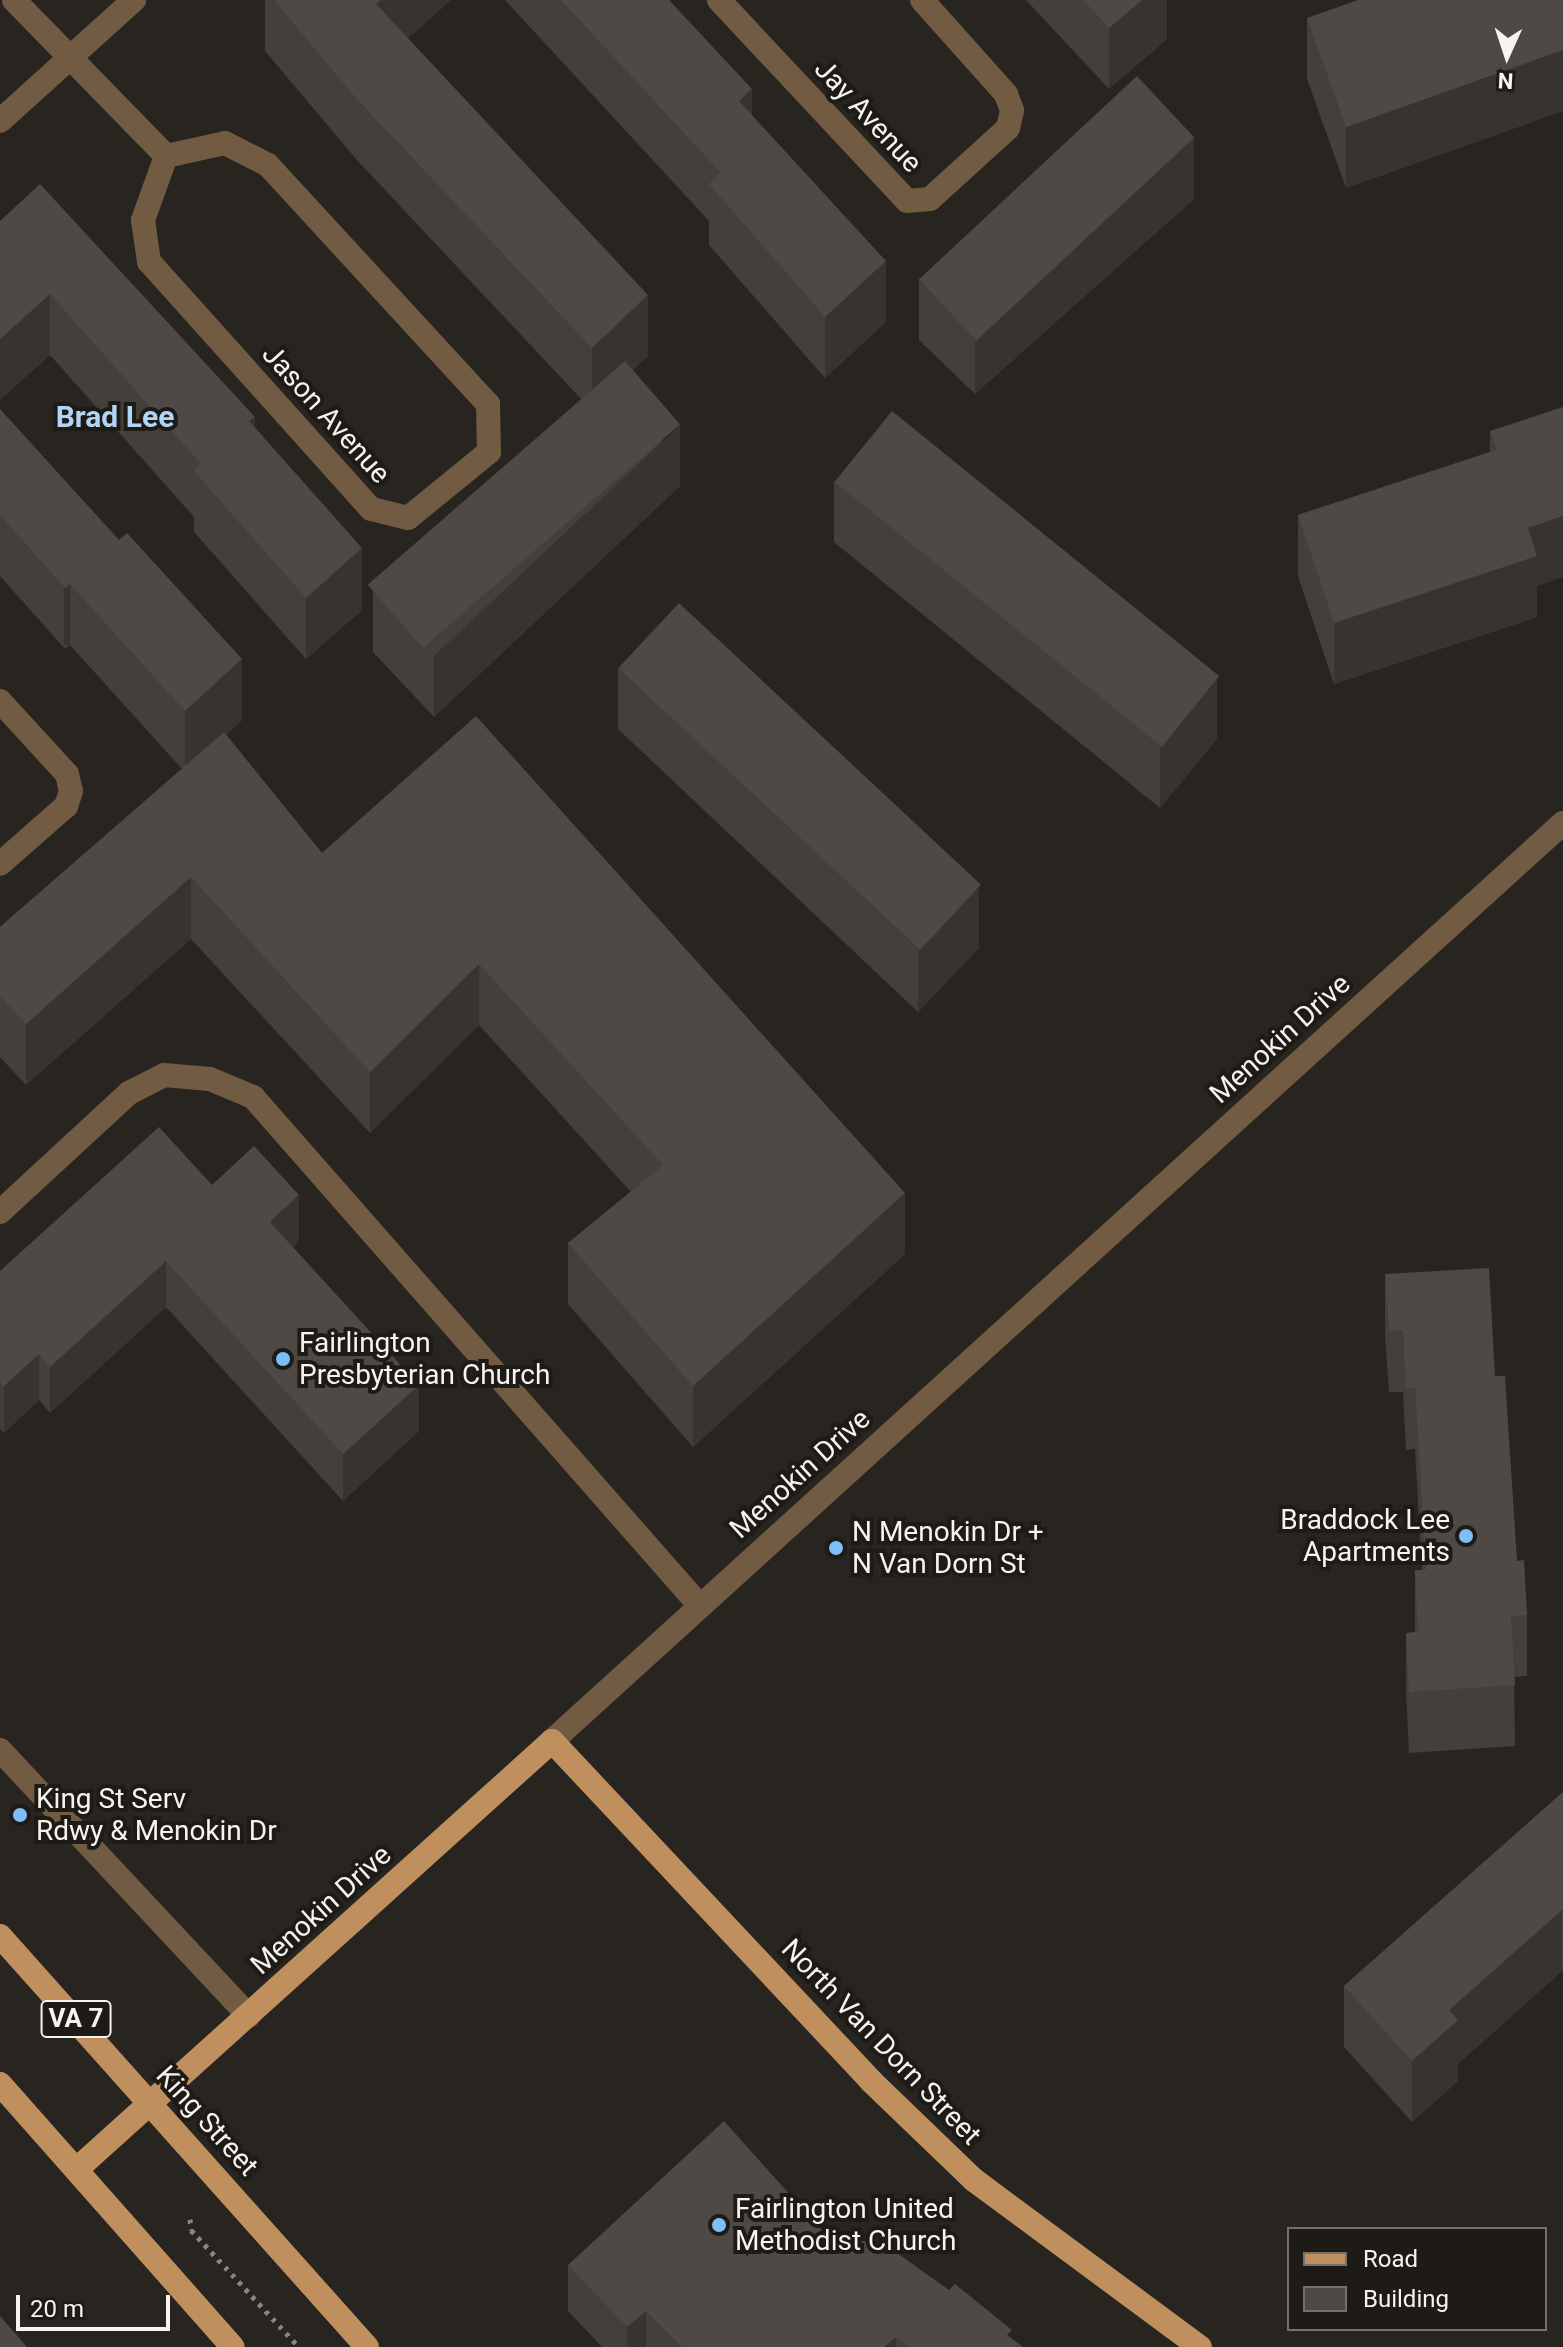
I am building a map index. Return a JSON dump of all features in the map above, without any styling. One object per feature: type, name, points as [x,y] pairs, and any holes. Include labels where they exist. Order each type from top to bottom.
[{"type":"main road","name":"Menokin Drive","points":[[77,2169],[552,1741]]},
{"type":"main road","name":"North Van Dorn Street","points":[[552,1741],[871,2081],[974,2180],[1200,2347]]},
{"type":"main road","name":"King Street","points":[[0,1936],[367,2347]]},
{"type":"main road","points":[[0,2084],[233,2347]]},
{"type":"street","points":[[14,0],[67,59],[166,156]]},
{"type":"street","points":[[0,121],[134,0]]},
{"type":"street","name":"Jay Avenue","points":[[719,0],[907,201],[930,199],[1008,128],[1012,110],[1006,94],[922,0]]},
{"type":"street","name":"Jason Avenue","points":[[225,143],[268,165],[488,404],[489,452],[408,518],[371,509],[149,262],[143,220],[166,156],[225,143]]},
{"type":"street","points":[[0,701],[67,774],[71,791],[66,806],[0,864]]},
{"type":"street","name":"Menokin Drive","points":[[552,1741],[1563,823]]},
{"type":"street","points":[[0,1212],[129,1093],[164,1075],[210,1079],[253,1097],[700,1606]]},
{"type":"street","points":[[0,1750],[249,2016]]},
{"type":"path","points":[[190,2219],[191,2230],[299,2347]]},
{"type":"building","points":[[274,0],[381,0],[376,4],[648,295],[592,348],[356,98]]},
{"type":"building","points":[[561,0],[669,0],[752,89],[739,101],[886,261],[825,317],[709,184],[721,173]]},
{"type":"building","points":[[1083,0],[1142,0],[1109,28]]},
{"type":"building","points":[[1358,0],[1563,0],[1563,50],[1346,127],[1307,18]]},
{"type":"building","points":[[1137,76],[1194,137],[976,341],[919,279]]},
{"type":"building","points":[[40,184],[255,417],[249,421],[362,548],[306,598],[194,471],[201,464],[50,294],[0,339],[0,221]]},
{"type":"building","points":[[625,361],[680,424],[423,648],[368,585]]},
{"type":"building","points":[[1563,407],[1563,516],[1528,528],[1537,556],[1334,623],[1298,515],[1496,450],[1490,431]]},
{"type":"building","points":[[0,409],[119,540],[127,533],[242,659],[185,711],[70,584],[65,588],[0,515]]},
{"type":"building","points":[[892,411],[1219,676],[1162,747],[835,482]]},
{"type":"building","points":[[679,603],[981,885],[920,950],[618,668]]},
{"type":"building","points":[[476,716],[905,1193],[693,1386],[568,1243],[663,1165],[479,964],[370,1072],[191,877],[26,1024],[0,996],[0,927],[224,732],[322,853]]},
{"type":"building","name":"Fairlington Presbyterian Church","points":[[159,1127],[212,1185],[254,1146],[299,1195],[270,1222],[419,1385],[343,1454],[166,1261],[50,1367],[39,1354],[4,1386],[0,1383],[0,1271]]},
{"type":"building","name":"Braddock Lee Apartments","points":[[1489,1268],[1495,1376],[1505,1376],[1517,1561],[1524,1560],[1527,1615],[1511,1616],[1515,1685],[1409,1692],[1406,1633],[1418,1632],[1415,1570],[1426,1570],[1415,1388],[1406,1389],[1403,1330],[1389,1331],[1385,1274]]},
{"type":"building","points":[[1563,1792],[1563,1912],[1449,2010],[1458,2020],[1412,2061],[1344,1986]]},
{"type":"building","points":[[724,2121],[843,2254],[857,2236],[879,2251],[883,2243],[949,2290],[955,2284],[1012,2330],[1007,2335],[1023,2347],[909,2347],[896,2337],[884,2347],[682,2347],[646,2311],[627,2327],[568,2265]]},
{"type":"building","points":[[0,2316],[27,2347],[0,2347]]},
{"type":"place","name":"Fairlington Presbyterian Church","points":[[283,1359]]},
{"type":"place","name":"Braddock Lee Apartments","points":[[1466,1536]]},
{"type":"place","name":"N Menokin Dr + N Van Dorn St","points":[[836,1548]]},
{"type":"place","name":"King St Serv Rdwy & Menokin Dr","points":[[20,1815]]},
{"type":"place","name":"Fairlington United Methodist Church","points":[[719,2225]]},
{"type":"district","name":"Brad Lee","points":[[115,417]]}]
